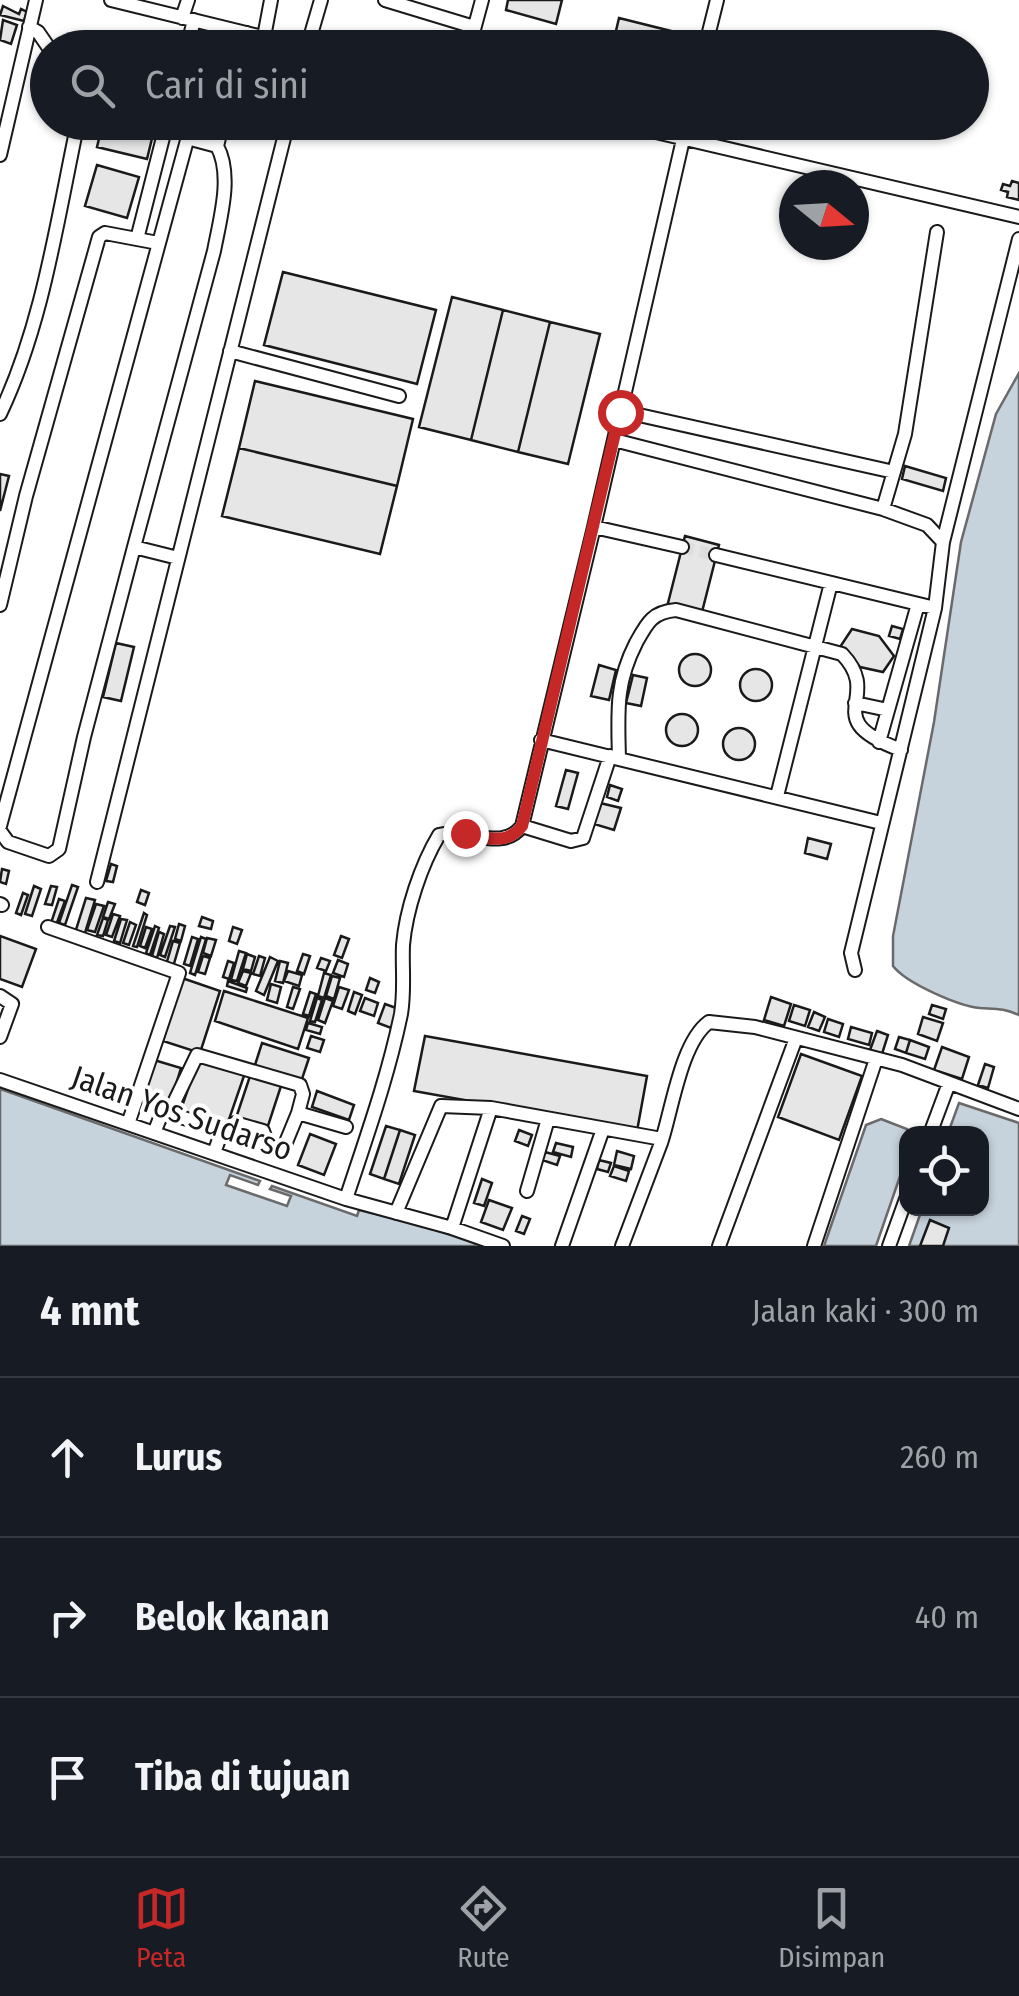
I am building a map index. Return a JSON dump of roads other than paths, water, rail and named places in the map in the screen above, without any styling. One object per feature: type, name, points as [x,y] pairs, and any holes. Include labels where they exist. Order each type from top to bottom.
[{"type":"street","points":[[0,155],[36,0]]},
{"type":"street","points":[[111,0],[235,30]]},
{"type":"street","points":[[188,0],[188,30]]},
{"type":"street","points":[[265,30],[271,0]]},
{"type":"street","points":[[313,30],[322,0]]},
{"type":"street","points":[[386,0],[474,27]]},
{"type":"street","points":[[473,30],[482,0]]},
{"type":"street","points":[[710,30],[717,0]]},
{"type":"street","points":[[219,30],[220,26]]},
{"type":"street","points":[[29,27],[34,30]]},
{"type":"street","points":[[0,414],[32,332],[74,140]]},
{"type":"street","points":[[137,239],[162,140]]},
{"type":"street","points":[[187,140],[0,829],[8,842],[50,856],[58,848],[214,251],[222,209],[224,160],[217,146],[218,140]]},
{"type":"street","points":[[195,140],[217,146]]},
{"type":"street","points":[[97,882],[283,140]]},
{"type":"street","points":[[346,1199],[383,1085],[401,1013],[408,915],[433,845],[439,835],[450,832],[504,840],[522,826],[682,140],[1019,217]]},
{"type":"street","points":[[882,510],[905,434],[937,232]]},
{"type":"street","points":[[0,605],[26,496],[98,238],[105,233],[158,244]]},
{"type":"street","points":[[855,970],[852,953],[935,608],[943,542],[1019,240]]},
{"type":"street","points":[[230,351],[399,396]]},
{"type":"street","points":[[620,412],[894,472]]},
{"type":"street","points":[[614,440],[882,510],[927,525],[943,542]]},
{"type":"street","points":[[594,527],[682,548]]},
{"type":"street","points":[[134,547],[178,558]]},
{"type":"street","points":[[716,556],[935,608]]},
{"type":"street","points":[[777,796],[830,583]]},
{"type":"street","points":[[879,742],[918,604]]},
{"type":"street","points":[[522,826],[571,842],[583,838],[615,758],[623,669],[655,614],[676,610],[842,654],[858,676],[856,722],[879,742],[901,750]]},
{"type":"street","points":[[855,703],[888,710]]},
{"type":"street","points":[[541,740],[881,823]]},
{"type":"street","points":[[48,927],[179,973],[128,1124]]},
{"type":"street","points":[[0,996],[12,1004],[0,1038]]},
{"type":"street","points":[[622,1246],[689,1052],[700,1028],[709,1022],[722,1021],[876,1059],[1019,1109]]},
{"type":"street","points":[[719,1246],[796,1038]]},
{"type":"street","points":[[154,1133],[160,1118],[169,1113],[196,1055],[300,1085],[302,1094],[288,1143],[272,1146],[169,1113]]},
{"type":"street","points":[[814,1246],[876,1059]]},
{"type":"street","name":"Jalan Yos Sudarso","points":[[0,1080],[346,1199],[503,1246]]},
{"type":"street","points":[[933,1126],[949,1083]]},
{"type":"street","points":[[396,1213],[441,1106],[491,1108],[662,1139]]},
{"type":"street","points":[[452,1228],[491,1108]]},
{"type":"street","points":[[298,1114],[346,1127]]},
{"type":"street","points":[[527,1192],[548,1119]]},
{"type":"street","points":[[562,1246],[603,1128]]},
{"type":"street","points":[[214,1153],[224,1131]]},
{"type":"street","points":[[268,1172],[272,1146]]},
{"type":"street","points":[[889,1246],[900,1216]]},
{"type":"tunnel","points":[[682,547],[716,555]]}]
